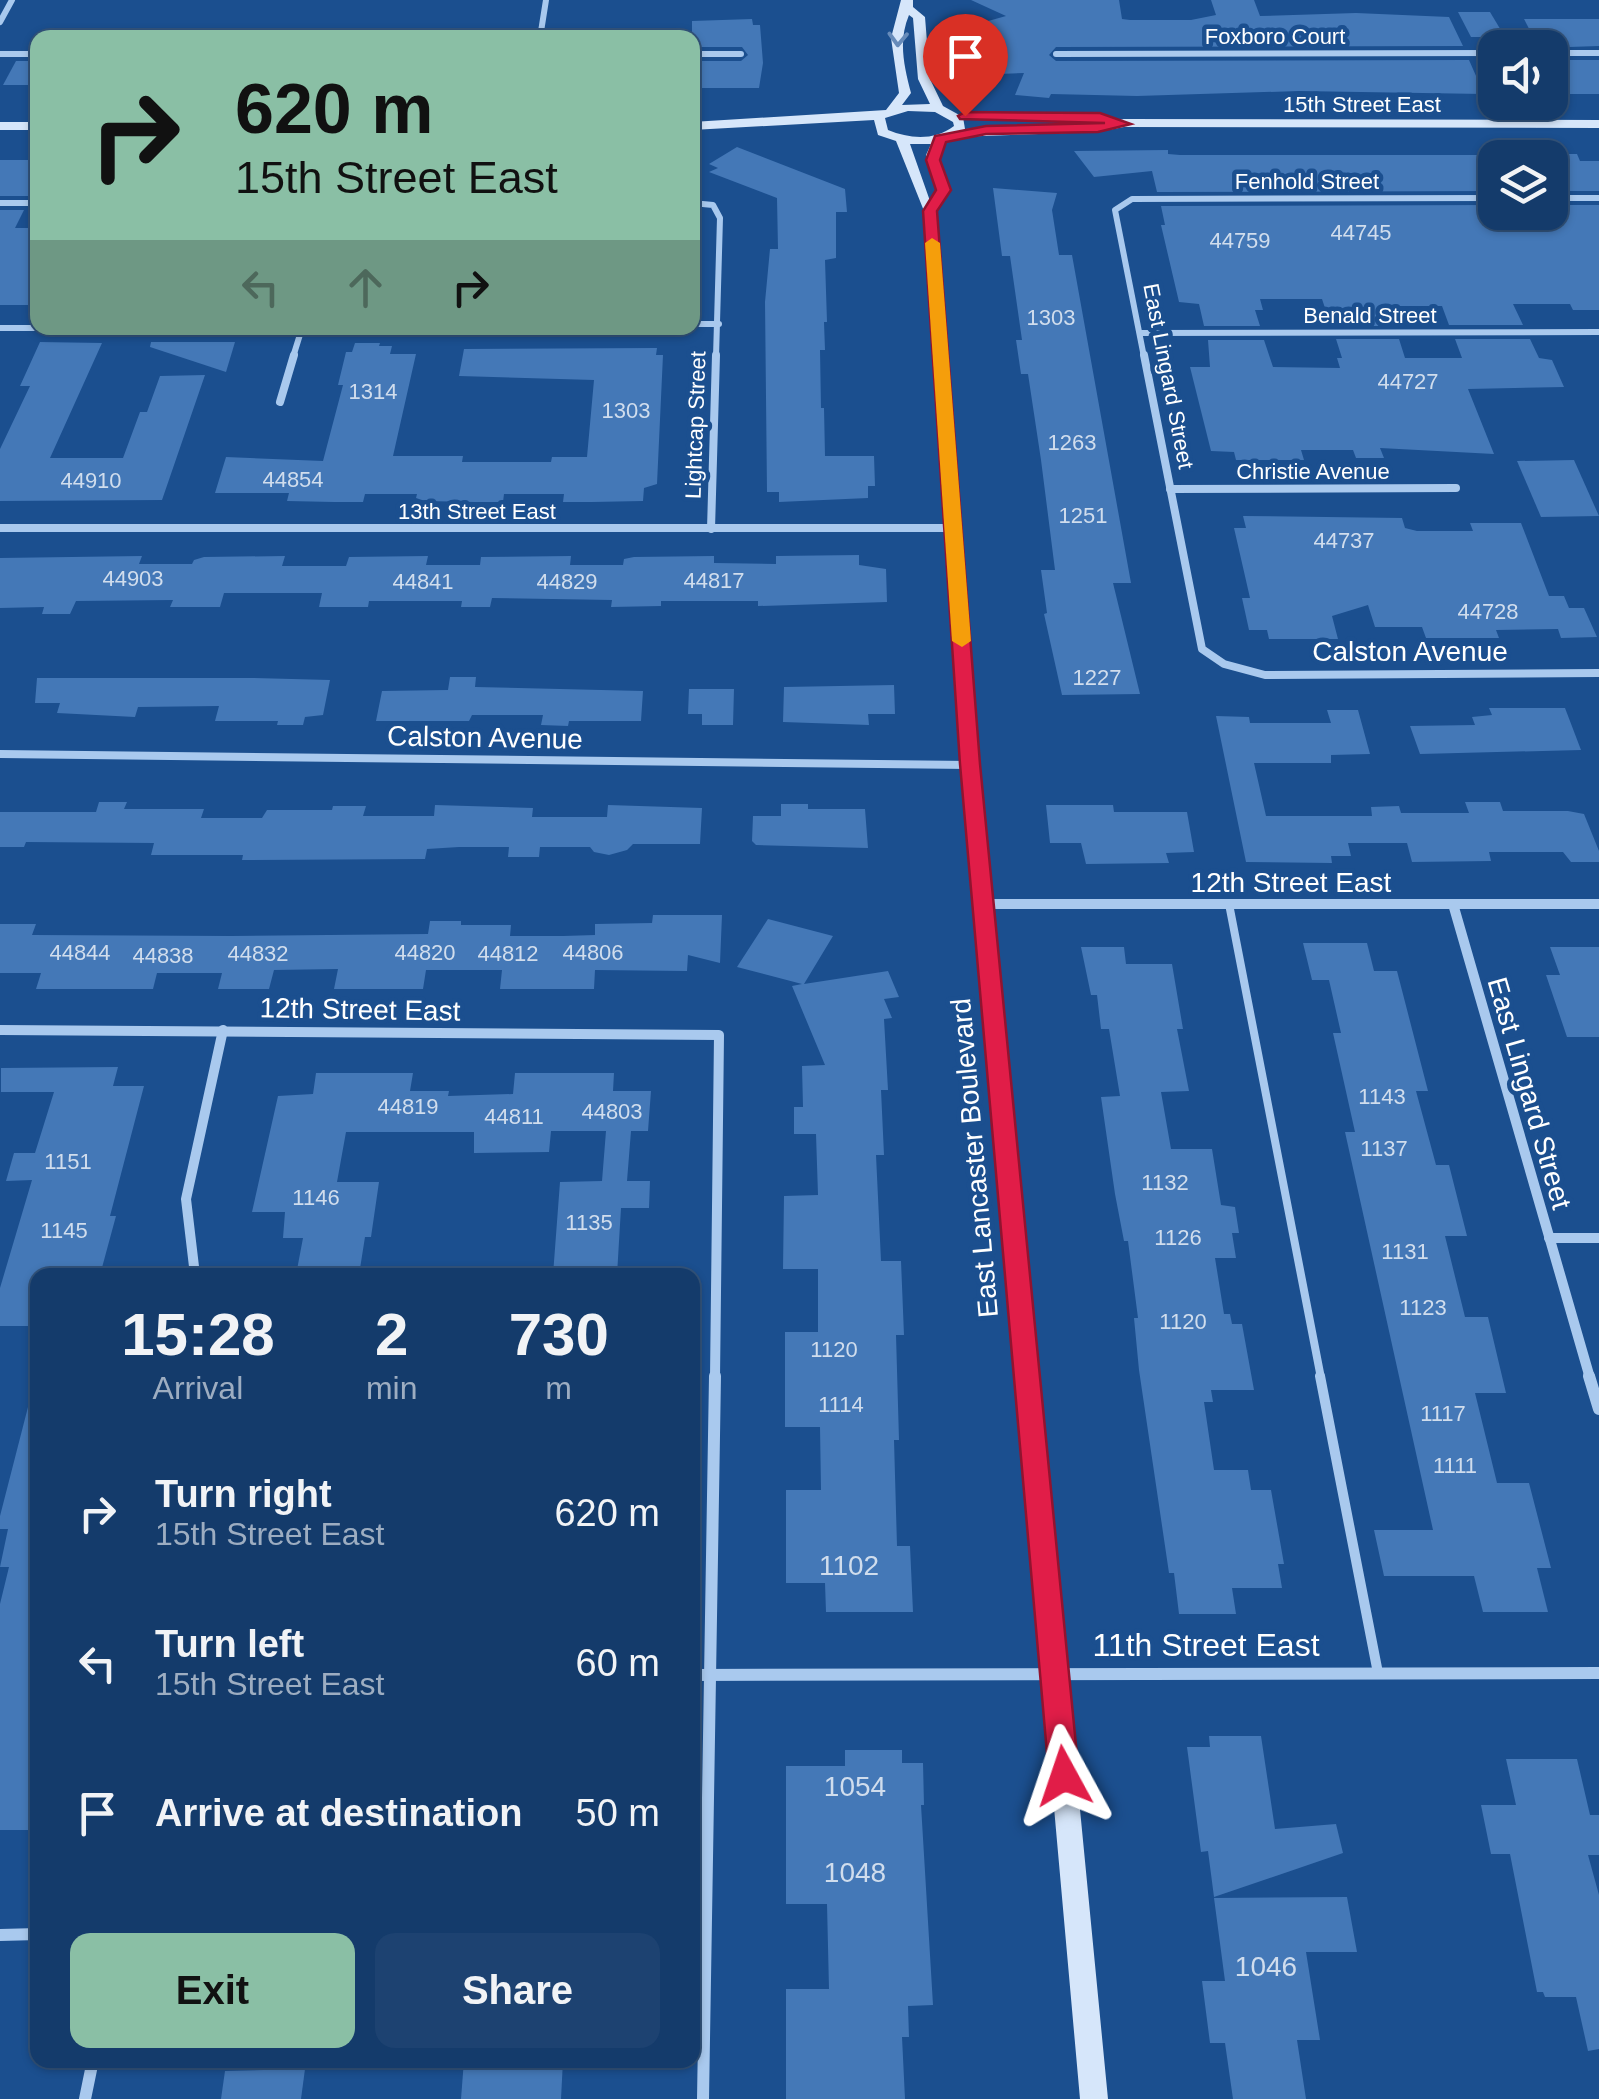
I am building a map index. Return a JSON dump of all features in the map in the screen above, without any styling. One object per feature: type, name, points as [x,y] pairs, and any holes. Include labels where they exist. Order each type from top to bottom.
[{"type":"main road","points":[[700,126],[879,116],[892,109],[905,92],[897,58],[898,19],[907,4],[918,17],[924,80],[938,108],[892,109]]},
{"type":"main road","name":"15th Street East","points":[[938,108],[994,119],[1100,117],[1124,124]]},
{"type":"main road","points":[[954,114],[960,127],[955,133]]},
{"type":"main road","points":[[879,116],[876,121],[882,132]]},
{"type":"main road","name":"15th Street East","points":[[901,139],[1124,124],[1599,124]]},
{"type":"main road","points":[[0,126],[30,126]]},
{"type":"main road","points":[[718,126],[745,131],[844,128],[882,132],[901,139]]},
{"type":"main road","name":"East Lancaster Boulevard","points":[[930,211],[944,190],[933,160],[940,138]]},
{"type":"main road","name":"East Lancaster Boulevard","points":[[901,139],[910,155],[916,192],[930,211],[970,764],[1094,2099]]},
{"type":"street","points":[[0,22],[12,0]]},
{"type":"street","points":[[541,30],[546,0]]},
{"type":"street","name":"Foxboro Court","points":[[1056,54],[1478,53]]},
{"type":"street","points":[[1568,53],[1599,53]]},
{"type":"street","points":[[0,54],[30,54]]},
{"type":"street","points":[[700,54],[741,54]]},
{"type":"street","points":[[1535,120],[1537,124]]},
{"type":"street","name":"Fenhold Street","points":[[1121,203],[1132,199],[1478,198]]},
{"type":"street","points":[[1568,198],[1599,198]]},
{"type":"street","name":"East Lingard Street","points":[[1121,203],[1115,210],[1202,649],[1224,664]]},
{"type":"street","points":[[0,204],[30,204]]},
{"type":"street","name":"Lightcap Street","points":[[700,204],[713,206],[720,218],[720,324],[711,529]]},
{"type":"street","points":[[700,324],[720,324]]},
{"type":"street","points":[[0,328],[30,328]]},
{"type":"street","name":"Benald Street","points":[[1142,334],[1599,332]]},
{"type":"street","points":[[280,402],[300,335]]},
{"type":"street","name":"Christie Avenue","points":[[1170,490],[1456,488]]},
{"type":"street","name":"13th Street East","points":[[0,528],[954,528]]},
{"type":"street","name":"Calston Avenue","points":[[1224,664],[1265,675],[1599,673]]},
{"type":"street","name":"Calston Avenue","points":[[0,754],[970,764]]},
{"type":"street","name":"12th Street East","points":[[984,904],[1599,904]]},
{"type":"street","name":"East Lingard Street","points":[[1452,904],[1599,1409]]},
{"type":"street","name":"12th Street East","points":[[0,1030],[719,1036],[712,1675]]},
{"type":"street","points":[[194,1268],[186,1199],[224,1030]]},
{"type":"street","points":[[1548,1238],[1599,1238]]},
{"type":"street","name":"11th Street East","points":[[700,1675],[1599,1673]]},
{"type":"street","points":[[702,2099],[712,1675]]},
{"type":"street","points":[[0,1935],[30,1934]]},
{"type":"street","points":[[85,2099],[91,2068]]},
{"type":"lane","points":[[1229,904],[1378,1673]]},
{"type":"building","points":[[971,0],[1119,0],[1122,19],[1130,20],[1191,20],[1216,15],[1211,0],[1254,0],[1260,16],[1356,13],[1449,17],[1463,46],[1056,47],[1049,55],[1056,61],[1469,60],[1478,80],[1478,94],[1299,91],[1137,96],[1051,94],[1049,98],[1015,95],[1024,73],[974,75],[968,72],[956,49],[967,40],[942,34],[1006,16]]},
{"type":"building","points":[[1458,12],[1490,12],[1501,30],[1478,30],[1478,37],[1471,37]]},
{"type":"building","points":[[752,19],[753,25],[760,25],[763,63],[759,88],[700,88],[700,61],[741,61],[748,55],[742,47],[700,47],[700,30],[692,30],[692,21]]},
{"type":"building","points":[[1524,19],[1599,19],[1599,46],[1568,47],[1568,30],[1530,30]]},
{"type":"building","points":[[1568,60],[1599,60],[1599,94],[1568,94]]},
{"type":"building","points":[[16,61],[30,61],[30,85],[3,85]]},
{"type":"building","points":[[737,147],[845,189],[847,212],[836,212],[836,258],[825,260],[827,322],[825,350],[820,350],[821,408],[825,456],[874,456],[875,486],[868,486],[868,498],[779,502],[779,492],[767,492],[765,302],[770,249],[778,249],[777,198],[709,172],[718,168],[709,164]]},
{"type":"building","points":[[1074,151],[1478,155],[1478,191],[1157,192],[1152,171],[1094,177]]},
{"type":"building","points":[[1568,154],[1577,154],[1580,161],[1599,161],[1599,191],[1568,191]]},
{"type":"building","points":[[0,160],[30,160],[30,196],[0,196]]},
{"type":"building","points":[[993,188],[1057,193],[1052,210],[1059,255],[1072,255],[1131,583],[1113,583],[1140,694],[1062,695],[1044,614],[1047,613],[1041,570],[1055,570],[1041,460],[1028,374],[1021,374],[1016,340],[1022,340],[1010,256],[1002,256]]},
{"type":"building","points":[[1478,205],[1478,230],[1568,230],[1568,205],[1599,205],[1599,310],[1573,310],[1570,304],[1513,304],[1523,325],[1449,325],[1442,306],[1387,306],[1394,326],[1331,326],[1322,299],[1260,299],[1263,310],[1255,310],[1260,326],[1204,326],[1199,304],[1179,302],[1161,225],[1165,225],[1161,206]]},
{"type":"building","points":[[0,210],[24,210],[15,228],[30,228],[30,305],[0,305]]},
{"type":"building","points":[[1336,339],[1399,339],[1405,358],[1462,358],[1455,339],[1530,339],[1539,358],[1552,360],[1564,387],[1468,389],[1494,454],[1380,448],[1384,458],[1356,458],[1353,450],[1301,450],[1304,460],[1236,460],[1234,452],[1211,451],[1190,367],[1210,367],[1208,340],[1264,340],[1273,367],[1340,368],[1337,358],[1342,358]]},
{"type":"building","points":[[40,342],[102,343],[50,458],[123,458],[140,412],[147,412],[160,376],[205,375],[162,500],[0,501],[0,449],[30,386],[20,386]]},
{"type":"building","points":[[151,342],[235,342],[226,372],[150,347]]},
{"type":"building","points":[[355,343],[392,346],[390,354],[416,354],[393,456],[463,456],[462,462],[551,462],[552,457],[587,457],[594,380],[459,376],[464,349],[657,348],[656,355],[663,355],[657,484],[644,488],[643,501],[563,502],[564,494],[504,494],[503,502],[425,501],[416,498],[417,494],[365,494],[363,502],[334,502],[287,501],[289,493],[215,493],[226,457],[323,461],[343,385],[338,385],[346,352],[352,352]]},
{"type":"building","points":[[1574,460],[1599,516],[1541,517],[1517,461]]},
{"type":"building","points":[[1243,516],[1402,518],[1405,528],[1417,531],[1473,531],[1470,523],[1521,523],[1549,596],[1564,596],[1569,608],[1584,608],[1597,637],[1561,638],[1558,629],[1496,630],[1499,638],[1426,638],[1422,627],[1375,627],[1368,605],[1332,616],[1338,639],[1269,639],[1267,630],[1249,630],[1242,598],[1250,598],[1234,528],[1246,528]]},
{"type":"building","points":[[859,555],[859,565],[886,569],[887,602],[758,606],[758,601],[661,601],[661,606],[611,607],[612,600],[492,598],[490,607],[461,607],[462,601],[369,601],[368,607],[319,607],[322,593],[224,593],[220,607],[170,607],[173,600],[76,601],[70,614],[42,614],[44,607],[0,608],[0,558],[142,556],[139,564],[192,564],[204,557],[285,556],[282,566],[346,566],[349,557],[428,556],[426,565],[480,565],[481,557],[571,556],[570,565],[623,565],[624,559],[634,557],[714,556],[714,563],[776,564],[776,556]]},
{"type":"building","points":[[450,677],[476,677],[475,687],[643,691],[641,721],[569,721],[568,726],[541,725],[543,715],[472,715],[469,721],[376,721],[382,691],[448,690]]},
{"type":"building","points":[[37,678],[330,680],[323,715],[305,717],[303,725],[277,725],[278,721],[215,721],[219,706],[138,707],[135,717],[57,713],[60,703],[35,703]]},
{"type":"building","points":[[894,685],[895,714],[868,714],[869,725],[783,722],[784,687]]},
{"type":"building","points":[[689,689],[734,689],[733,725],[702,725],[702,714],[688,714]]},
{"type":"building","points":[[1489,708],[1565,708],[1581,750],[1420,754],[1410,726],[1475,725],[1472,717],[1492,715]]},
{"type":"building","points":[[1327,710],[1358,710],[1370,754],[1331,755],[1331,763],[1254,763],[1266,816],[1372,816],[1371,807],[1399,806],[1401,813],[1469,813],[1465,802],[1500,802],[1503,811],[1568,811],[1584,814],[1599,851],[1599,862],[1571,862],[1563,852],[1489,852],[1491,861],[1412,862],[1407,843],[1348,843],[1351,856],[1331,856],[1332,863],[1246,862],[1216,716],[1249,717],[1250,723],[1331,723]]},
{"type":"building","points":[[99,802],[127,802],[124,809],[204,809],[201,818],[262,818],[267,810],[332,810],[333,806],[366,806],[363,816],[434,816],[435,805],[533,808],[532,817],[607,817],[608,805],[702,808],[700,844],[633,844],[609,855],[594,852],[590,847],[540,847],[539,857],[508,857],[509,847],[459,847],[427,849],[425,859],[242,860],[243,855],[151,855],[154,843],[26,842],[24,847],[0,847],[0,812],[96,812]]},
{"type":"building","points":[[781,804],[808,804],[808,809],[865,809],[868,848],[756,845],[752,841],[753,816],[781,816]]},
{"type":"building","points":[[1046,805],[1113,805],[1114,812],[1187,812],[1194,852],[1166,853],[1169,863],[1086,864],[1081,843],[1050,843]]},
{"type":"building","points":[[653,915],[722,915],[720,963],[688,955],[687,971],[595,970],[594,989],[500,989],[502,970],[426,970],[423,989],[334,989],[338,969],[274,970],[269,989],[218,989],[222,973],[157,973],[153,989],[36,989],[41,973],[0,973],[0,924],[36,924],[32,935],[231,936],[428,934],[430,921],[461,921],[461,925],[511,925],[510,936],[563,936],[595,935],[595,924],[652,923]]},
{"type":"building","points":[[768,919],[833,936],[804,984],[888,971],[899,997],[884,999],[892,1018],[884,1019],[888,1090],[881,1090],[884,1155],[876,1155],[881,1261],[901,1261],[904,1335],[896,1335],[899,1440],[894,1440],[897,1546],[910,1546],[913,1612],[826,1612],[825,1583],[786,1583],[786,1490],[821,1490],[820,1427],[785,1427],[785,1332],[818,1332],[818,1269],[783,1269],[784,1196],[818,1195],[816,1134],[794,1134],[794,1107],[803,1107],[802,1066],[825,1065],[792,986],[802,984],[737,967]]},
{"type":"building","points":[[1303,943],[1367,943],[1374,971],[1397,971],[1428,1091],[1416,1091],[1436,1165],[1449,1165],[1467,1236],[1445,1236],[1465,1317],[1488,1317],[1506,1393],[1475,1393],[1497,1483],[1529,1483],[1551,1568],[1537,1568],[1548,1612],[1483,1612],[1474,1576],[1384,1576],[1374,1530],[1433,1530],[1345,1132],[1355,1132],[1333,1033],[1341,1033],[1329,980],[1312,980]]},
{"type":"building","points":[[1081,947],[1124,947],[1126,964],[1172,964],[1183,1029],[1177,1029],[1189,1091],[1161,1092],[1171,1149],[1212,1149],[1221,1205],[1235,1207],[1239,1233],[1232,1233],[1236,1258],[1215,1258],[1224,1314],[1230,1314],[1232,1324],[1242,1324],[1254,1390],[1211,1390],[1213,1402],[1204,1402],[1214,1470],[1248,1470],[1251,1490],[1271,1490],[1284,1564],[1278,1564],[1282,1588],[1232,1588],[1236,1614],[1179,1614],[1174,1573],[1169,1573],[1139,1370],[1134,1318],[1138,1318],[1128,1241],[1124,1241],[1115,1194],[1101,1097],[1120,1096],[1109,1029],[1101,1029],[1097,995],[1091,995]]},
{"type":"building","points":[[1550,947],[1599,947],[1599,1037],[1567,1037],[1546,975],[1560,975]]},
{"type":"building","points":[[118,1067],[113,1086],[144,1086],[110,1216],[116,1216],[102,1268],[30,1268],[30,1326],[0,1326],[0,1288],[32,1180],[6,1181],[14,1153],[35,1153],[54,1092],[1,1092],[1,1068]]},
{"type":"building","points":[[316,1073],[413,1073],[410,1091],[449,1091],[448,1096],[513,1094],[515,1073],[614,1073],[613,1091],[651,1091],[648,1131],[631,1131],[627,1181],[650,1181],[649,1208],[621,1208],[617,1268],[554,1268],[560,1182],[602,1181],[606,1131],[551,1131],[549,1152],[474,1153],[474,1132],[346,1132],[337,1182],[379,1182],[371,1237],[365,1237],[360,1268],[297,1268],[303,1238],[283,1238],[285,1212],[252,1212],[278,1096],[313,1094]]},
{"type":"building","points":[[30,1407],[30,1830],[0,1830],[0,1604],[9,1567],[0,1567],[8,1529],[0,1529],[0,1516]]},
{"type":"building","points":[[1209,1736],[1261,1736],[1275,1829],[1336,1824],[1343,1853],[1214,1897],[1208,1851],[1201,1852],[1187,1747],[1210,1747]]},
{"type":"building","points":[[845,1750],[902,1750],[902,1763],[923,1763],[921,1805],[933,2005],[908,2006],[909,2037],[902,2037],[905,2099],[786,2099],[786,1989],[829,1989],[827,1904],[786,1904],[786,1766],[845,1766]]},
{"type":"building","points":[[1506,1759],[1577,1759],[1590,1815],[1599,1815],[1599,1855],[1588,1855],[1599,1895],[1599,2049],[1588,2051],[1576,1997],[1545,1997],[1543,1992],[1537,1992],[1510,1854],[1491,1854],[1481,1805],[1516,1805]]},
{"type":"building","points":[[1347,1897],[1357,1952],[1306,1952],[1320,2040],[1297,2040],[1306,2099],[1233,2099],[1225,2043],[1210,2043],[1202,1981],[1225,1981],[1214,1898]]},
{"type":"building","points":[[463,2068],[563,2068],[561,2099],[461,2099]]},
{"type":"building","points":[[305,2069],[301,2099],[221,2099],[225,2071]]},
{"type":"slow traffic","points":[[932,243],[962,641]]},
{"type":"route","points":[[965,116],[1100,117],[1124,124],[955,133],[940,138],[932,155],[944,190],[930,211],[970,764],[1064,1776]]}]
